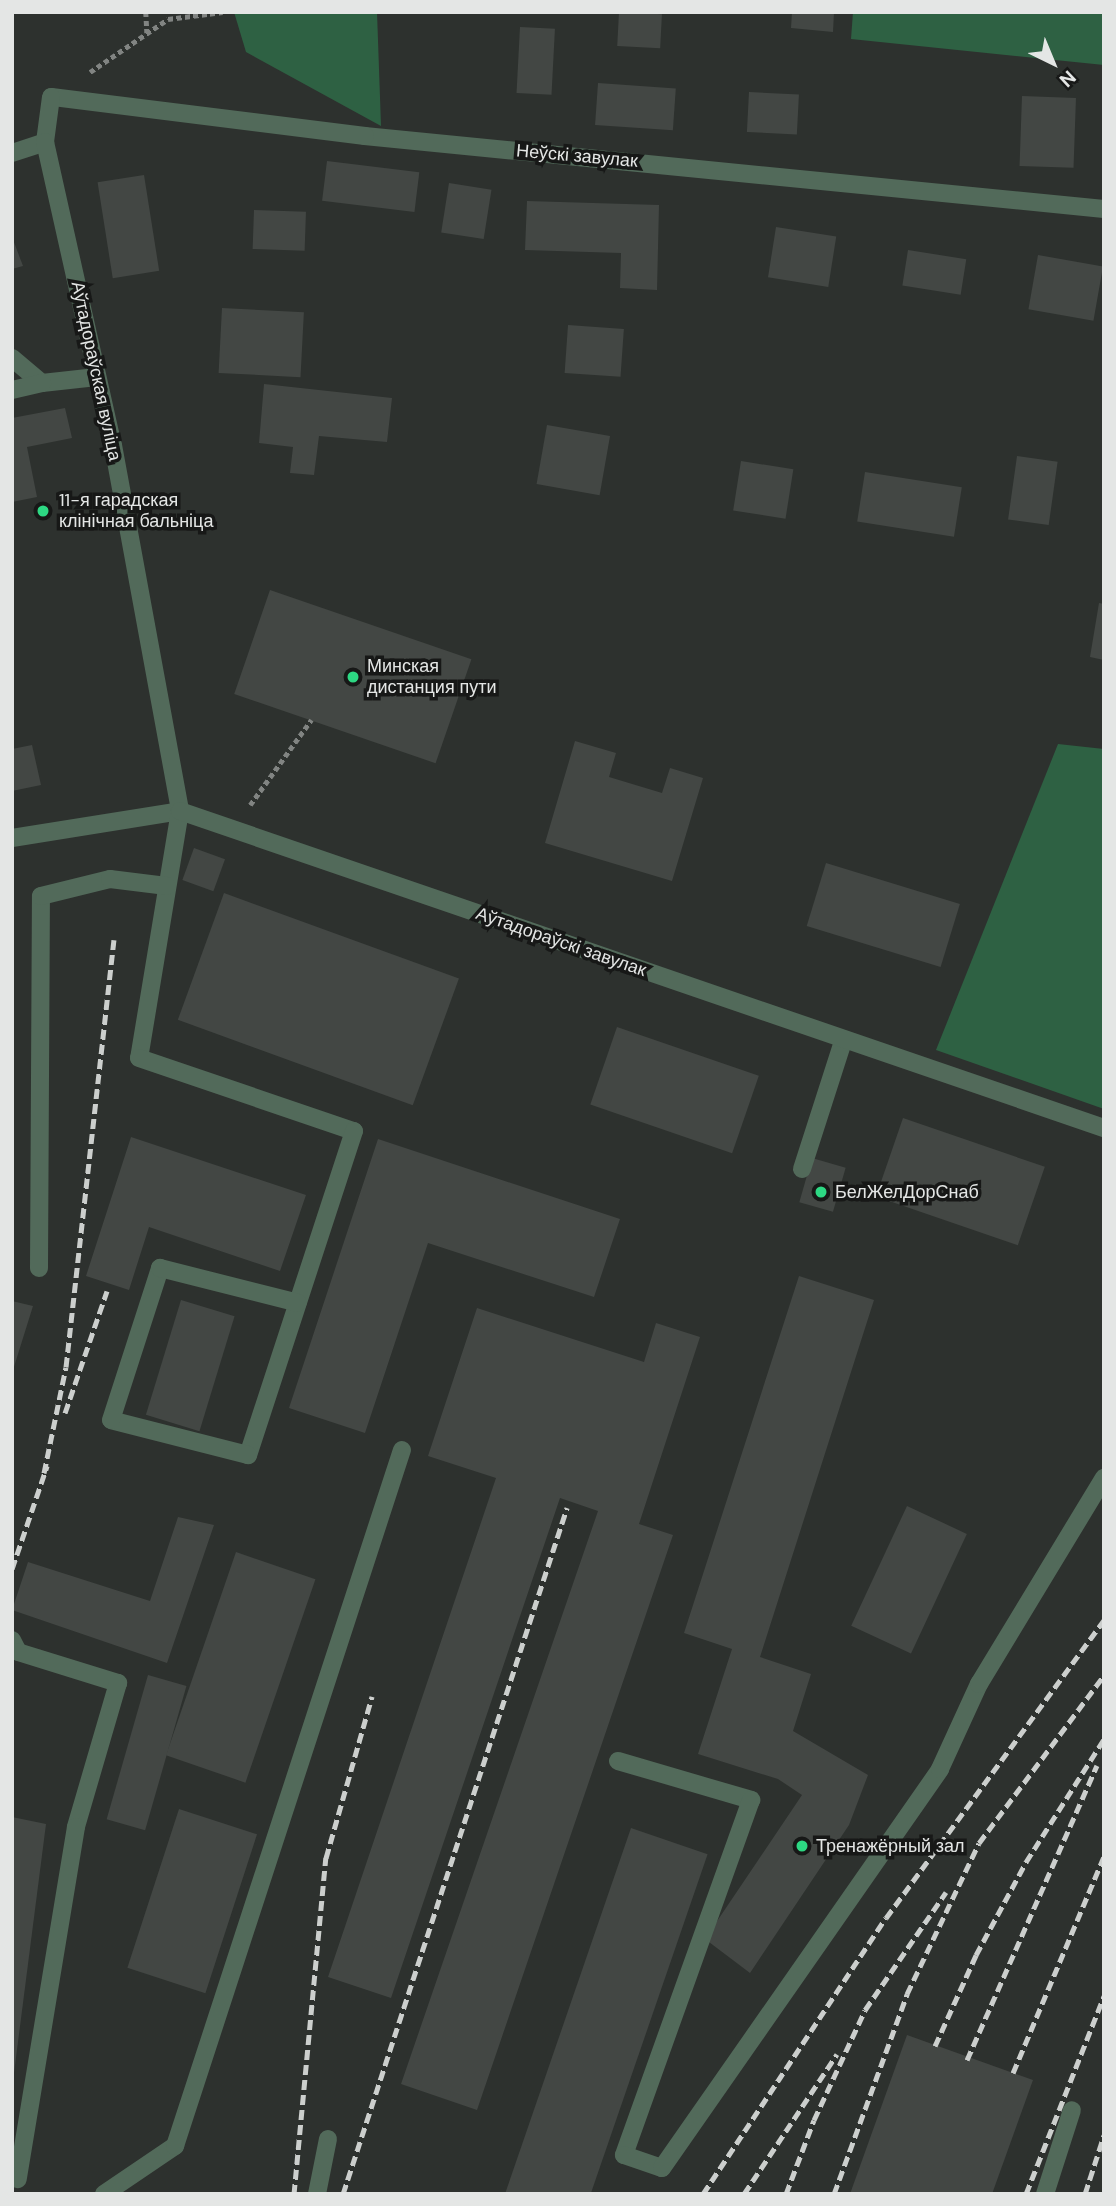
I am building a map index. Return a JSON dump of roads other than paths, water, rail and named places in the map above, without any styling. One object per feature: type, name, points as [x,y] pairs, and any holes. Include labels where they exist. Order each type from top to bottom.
[{"type":"street","name":"Аўтадораўская вуліца","points":[[51,97],[45,142],[97,377],[180,811]]},
{"type":"street","name":"Неўскі завулак","points":[[51,97],[365,136],[1104,209]]},
{"type":"street","points":[[12,153],[45,142]]},
{"type":"street","points":[[12,358],[42,383]]},
{"type":"street","points":[[12,390],[42,383],[97,377]]},
{"type":"street","points":[[180,811],[139,1058],[354,1131],[298,1303],[248,1455],[111,1420],[160,1268],[298,1303]]},
{"type":"street","name":"Аўтадораўскі завулак","points":[[12,838],[180,811],[843,1041],[1104,1128]]},
{"type":"street","points":[[39,1268],[41,896],[110,879],[167,886]]},
{"type":"street","points":[[802,1169],[843,1041]]},
{"type":"street","points":[[104,2194],[175,2146],[402,1450]]},
{"type":"street","points":[[618,1760],[751,1800],[624,2155],[662,2168],[940,1769],[979,1684],[1104,1478]]},
{"type":"street","points":[[12,1640],[18,1652],[118,1684],[76,1827],[18,2179]]},
{"type":"street","points":[[1045,2194],[1072,2110]]},
{"type":"street","points":[[317,2194],[328,2139]]},
{"type":"railway","points":[[44,1473],[66,1367],[114,940]]},
{"type":"railway","points":[[65,1413],[107,1291]]},
{"type":"railway","points":[[12,1569],[47,1466]]},
{"type":"railway","points":[[343,2194],[567,1508]]},
{"type":"railway","points":[[703,2194],[886,1918],[1104,1620]]},
{"type":"railway","points":[[834,2194],[907,1994],[979,1843],[1104,1675]]},
{"type":"railway","points":[[294,2194],[326,1858],[372,1696]]},
{"type":"railway","points":[[935,2046],[976,1955],[1026,1862],[1104,1739]]},
{"type":"railway","points":[[967,2060],[1097,1765]]},
{"type":"railway","points":[[1013,2073],[1104,1857]]},
{"type":"railway","points":[[786,2194],[814,2120],[865,2010],[946,1892]]},
{"type":"railway","points":[[1026,2194],[1104,1996]]},
{"type":"railway","points":[[744,2194],[837,2054]]},
{"type":"railway","points":[[1085,2194],[1104,2135]]},
{"type":"place","name":"11-я гарадская клінічная бальніца","points":[[43,511]]},
{"type":"place","name":"Минская дистанция пути","points":[[353,677]]},
{"type":"place","name":"БелЖелДорСнаб","points":[[821,1192]]},
{"type":"place","name":"Тренажёрный зал","points":[[802,1846]]}]
